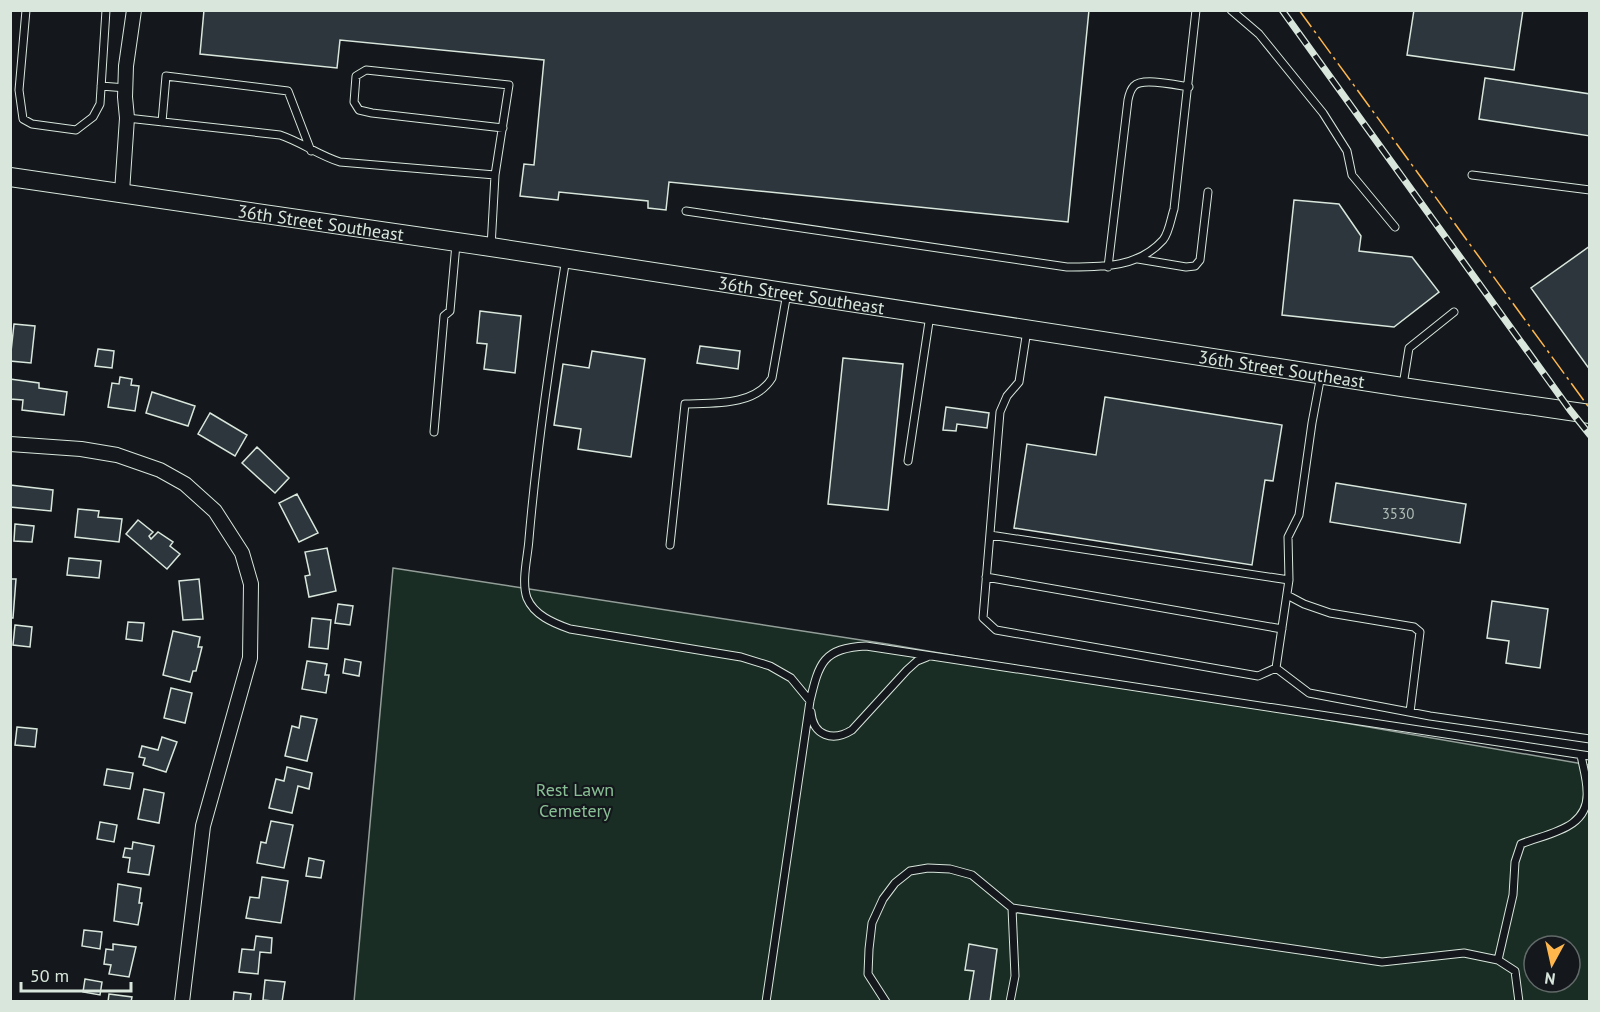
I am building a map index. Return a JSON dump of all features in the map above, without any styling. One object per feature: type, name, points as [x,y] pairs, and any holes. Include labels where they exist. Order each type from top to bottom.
[{"type":"street","points":[[122,192],[127,118],[126,66],[134,10]]},
{"type":"street","name":"36th Street Southeast","points":[[10,177],[566,258],[1321,375],[1590,414]]},
{"type":"street","points":[[10,444],[117,455],[160,470],[185,484],[215,511],[242,553],[251,584],[250,658],[203,826],[182,1002]]},
{"type":"lane","points":[[26,10],[19,90],[23,119],[32,124],[76,130],[93,117],[100,104],[106,10]]},
{"type":"lane","points":[[686,211],[1067,267],[1108,267],[1138,259],[1164,238],[1174,209],[1196,10]]},
{"type":"lane","points":[[1231,10],[1259,34],[1323,113],[1347,151],[1352,175],[1395,227]]},
{"type":"lane","points":[[491,247],[495,175],[503,128],[509,85],[366,70],[356,76],[354,102],[359,110],[503,128]]},
{"type":"lane","points":[[162,122],[166,76],[288,91],[311,150]]},
{"type":"lane","points":[[1108,267],[1131,90],[1136,84],[1145,81],[1188,87]]},
{"type":"lane","points":[[101,86],[126,88]]},
{"type":"lane","points":[[127,118],[280,135],[323,157],[340,162],[495,175]]},
{"type":"lane","points":[[1473,175],[1590,190]]},
{"type":"lane","points":[[1138,259],[1186,267],[1195,266],[1200,261],[1208,192]]},
{"type":"lane","points":[[434,432],[444,316],[450,311],[456,242]]},
{"type":"lane","points":[[566,258],[533,498],[525,583],[527,597],[536,610],[551,622],[570,629],[741,657],[770,666],[791,678],[810,700],[812,721],[825,735],[843,735],[852,730],[907,670],[917,661],[929,656]]},
{"type":"lane","points":[[670,546],[685,404],[736,402],[766,388],[772,378],[787,293]]},
{"type":"lane","points":[[1402,387],[1409,348],[1454,312]]},
{"type":"lane","points":[[908,461],[930,315]]},
{"type":"lane","points":[[1027,330],[1019,382],[1008,396],[1000,412],[983,618],[996,630],[1258,676],[1276,668]]},
{"type":"lane","points":[[1276,668],[1289,580],[1288,537],[1299,515],[1321,375]]},
{"type":"lane","points":[[990,535],[1289,580]]},
{"type":"lane","points":[[986,577],[1282,628]]},
{"type":"lane","points":[[1287,595],[1330,613],[1414,627],[1420,632],[1410,712]]},
{"type":"lane","points":[[766,1002],[810,700],[817,671],[826,659],[849,647],[866,646],[1590,756]]},
{"type":"lane","points":[[1276,668],[1309,693],[1410,712],[1590,739]]},
{"type":"lane","points":[[1498,960],[1513,895],[1515,862],[1521,844],[1571,826],[1585,809],[1587,792],[1581,754]]},
{"type":"lane","points":[[886,1002],[868,974],[868,949],[872,923],[883,900],[895,883],[910,871],[928,868],[950,869],[972,875],[1012,908],[1382,962],[1464,953],[1498,960],[1515,971],[1519,1002]]},
{"type":"lane","points":[[1010,1002],[1015,976],[1012,908]]},
{"type":"green space","name":"Rest Lawn Cemetery","points":[[393,568],[887,644],[1589,765],[1589,1001],[354,1002]]},
{"type":"building","points":[[204,10],[1089,10],[1068,222],[669,182],[666,210],[648,208],[648,201],[559,192],[558,200],[520,196],[524,164],[534,165],[544,60],[340,40],[337,68],[200,54]]},
{"type":"building","points":[[1414,10],[1523,10],[1514,70],[1407,55]]},
{"type":"building","points":[[1485,78],[1590,94],[1590,136],[1479,119]]},
{"type":"building","points":[[1294,200],[1339,204],[1361,236],[1359,251],[1412,257],[1439,292],[1394,327],[1282,315]]},
{"type":"building","points":[[1590,246],[1590,370],[1531,288]]},
{"type":"building","points":[[480,311],[521,316],[515,373],[484,369],[487,344],[477,343]]},
{"type":"building","points":[[14,324],[35,326],[31,363],[10,361]]},
{"type":"building","points":[[700,346],[740,351],[738,369],[697,363]]},
{"type":"building","points":[[98,349],[114,351],[112,368],[95,366]]},
{"type":"building","points":[[592,351],[645,359],[631,457],[578,449],[581,429],[554,425],[563,364],[589,368]]},
{"type":"building","points":[[843,358],[903,364],[888,510],[828,504]]},
{"type":"building","points":[[120,377],[132,379],[131,385],[139,386],[135,411],[108,407],[112,383],[119,384]]},
{"type":"building","points":[[10,379],[39,383],[39,388],[67,392],[64,415],[22,410],[23,400],[10,399]]},
{"type":"building","points":[[152,392],[195,406],[188,426],[146,413]]},
{"type":"building","points":[[1105,397],[1282,425],[1273,481],[1265,480],[1252,565],[1014,528],[1027,444],[1096,455]]},
{"type":"building","points":[[946,407],[989,413],[987,428],[957,424],[956,431],[943,430]]},
{"type":"building","points":[[210,413],[247,435],[235,456],[198,434]]},
{"type":"building","points":[[257,447],[289,478],[275,493],[242,463]]},
{"type":"building","points":[[1336,483],[1466,504],[1460,543],[1330,522]]},
{"type":"building","points":[[10,485],[53,490],[51,511],[10,507]]},
{"type":"building","points":[[297,494],[318,533],[299,542],[279,503]]},
{"type":"building","points":[[78,509],[99,511],[98,517],[122,519],[119,542],[75,537]]},
{"type":"building","points":[[138,520],[153,532],[149,536],[151,539],[158,532],[173,542],[170,546],[180,554],[167,569],[126,534]]},
{"type":"building","points":[[15,524],[34,526],[32,542],[14,541]]},
{"type":"building","points":[[327,548],[336,591],[309,597],[305,576],[310,575],[305,552]]},
{"type":"building","points":[[69,558],[101,561],[99,578],[67,575]]},
{"type":"building","points":[[10,579],[16,579],[13,618],[10,618]]},
{"type":"building","points":[[199,579],[203,619],[183,620],[179,581]]},
{"type":"building","points":[[1492,601],[1548,609],[1540,668],[1506,663],[1509,641],[1487,638]]},
{"type":"building","points":[[338,604],[353,606],[350,625],[335,623]]},
{"type":"building","points":[[312,618],[331,620],[328,649],[309,647]]},
{"type":"building","points":[[128,622],[144,623],[142,641],[126,639]]},
{"type":"building","points":[[15,625],[32,627],[30,647],[13,645]]},
{"type":"building","points":[[173,631],[200,637],[198,647],[202,647],[196,671],[193,671],[190,682],[163,675]]},
{"type":"building","points":[[345,659],[361,662],[359,676],[343,673]]},
{"type":"building","points":[[307,661],[327,664],[325,675],[329,675],[326,693],[302,689]]},
{"type":"building","points":[[171,688],[192,693],[185,723],[164,718]]},
{"type":"building","points":[[301,716],[317,719],[307,761],[285,756],[292,726],[299,728]]},
{"type":"building","points":[[17,727],[37,729],[35,747],[15,745]]},
{"type":"building","points":[[162,737],[177,742],[166,772],[143,765],[145,758],[139,757],[142,746],[158,750]]},
{"type":"building","points":[[287,767],[312,773],[309,789],[298,786],[292,813],[269,808],[276,779],[284,781]]},
{"type":"building","points":[[107,769],[133,773],[130,789],[104,785]]},
{"type":"building","points":[[144,789],[164,793],[159,823],[138,819]]},
{"type":"building","points":[[271,821],[293,825],[284,868],[257,863],[261,842],[266,843]]},
{"type":"building","points":[[100,822],[117,825],[114,842],[97,839]]},
{"type":"building","points":[[133,842],[154,846],[149,875],[128,872],[130,858],[123,857],[125,848],[132,849]]},
{"type":"building","points":[[309,858],[324,861],[321,878],[306,876]]},
{"type":"building","points":[[262,877],[288,881],[281,923],[246,918],[250,897],[259,898]]},
{"type":"building","points":[[118,884],[141,888],[139,903],[142,903],[138,925],[114,921]]},
{"type":"building","points":[[84,930],[102,932],[100,949],[82,946]]},
{"type":"building","points":[[256,936],[272,938],[271,953],[260,952],[258,974],[239,972],[242,949],[254,950]]},
{"type":"building","points":[[113,944],[136,947],[129,977],[109,974],[111,965],[104,964],[106,949],[113,950]]},
{"type":"building","points":[[969,944],[997,949],[990,1002],[969,1002],[974,971],[965,970]]},
{"type":"building","points":[[85,979],[102,982],[100,995],[83,992]]},
{"type":"building","points":[[265,980],[285,982],[282,1002],[263,1000]]},
{"type":"building","points":[[234,992],[251,994],[250,1002],[233,1002]]},
{"type":"building","points":[[109,994],[132,997],[131,1002],[108,1002]]},
{"type":"railway","points":[[1282,10],[1590,435]]},
{"type":"power","points":[[1299,10],[1590,409]]}]
